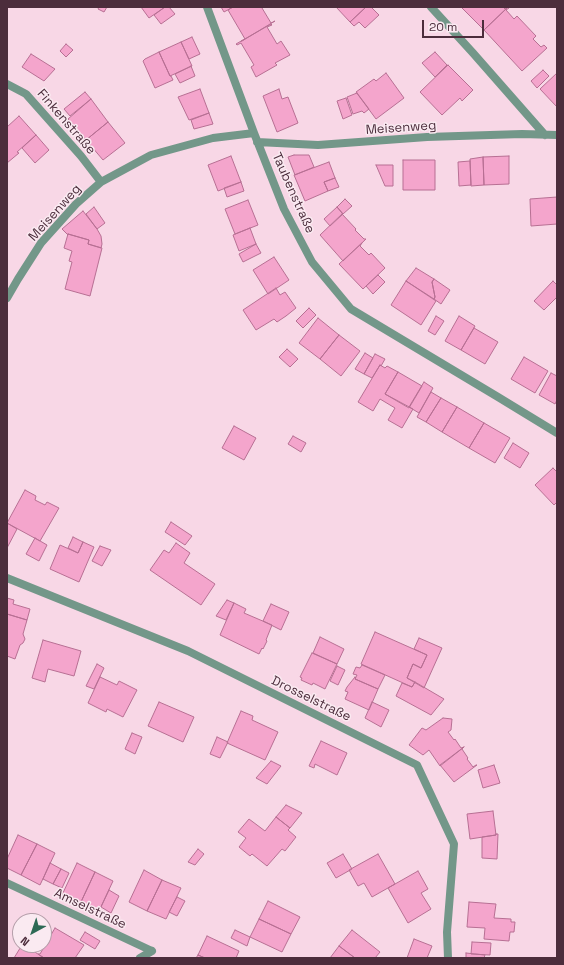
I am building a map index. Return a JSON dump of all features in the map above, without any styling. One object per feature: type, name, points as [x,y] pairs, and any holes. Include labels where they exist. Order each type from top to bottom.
[{"type":"street","name":"Taubenstraße","points":[[207,7],[257,142],[284,209],[312,262],[350,309],[557,433]]},
{"type":"street","points":[[431,7],[545,135]]},
{"type":"street","name":"Finkenstraße","points":[[7,84],[26,94],[81,156],[101,182]]},
{"type":"street","name":"Meisenweg","points":[[7,298],[41,243],[76,204],[101,182],[151,155],[213,138],[254,133]]},
{"type":"street","name":"Meisenweg","points":[[257,142],[318,145],[427,137],[522,134],[557,135]]},
{"type":"street","name":"Drosselstraße","points":[[7,578],[188,652],[417,765],[454,844],[447,932],[448,958]]},
{"type":"street","name":"Amselstraße","points":[[7,883],[152,951],[140,958]]},
{"type":"building","points":[[99,7],[107,7],[104,12],[98,9]]},
{"type":"building","points":[[141,7],[165,7],[149,18]]},
{"type":"building","points":[[165,7],[169,7],[175,14],[161,24],[154,15]]},
{"type":"building","points":[[221,7],[233,7],[224,12]]},
{"type":"building","points":[[233,7],[263,7],[262,8],[271,23],[275,21],[242,41],[241,41],[245,39],[228,10]]},
{"type":"building","points":[[336,7],[366,7],[350,22]]},
{"type":"building","points":[[366,7],[371,7],[379,15],[365,28],[359,22],[354,26],[350,22]]},
{"type":"building","points":[[461,7],[503,7],[505,9],[508,7],[484,30]]},
{"type":"building","points":[[508,7],[509,8],[506,10],[514,19],[517,16],[536,36],[533,39],[541,47],[544,45],[547,48],[522,71],[484,30]]},
{"type":"building","points":[[271,24],[272,25],[267,27],[277,44],[281,41],[290,55],[275,63],[277,65],[256,77],[251,67],[254,65],[241,43],[236,44]]},
{"type":"building","points":[[192,37],[200,54],[189,59],[181,42]]},
{"type":"building","points":[[181,42],[192,66],[170,76],[159,52]]},
{"type":"building","points":[[66,44],[73,50],[66,57],[60,51]]},
{"type":"building","points":[[159,52],[173,80],[155,88],[143,61]]},
{"type":"building","points":[[435,52],[447,65],[435,77],[422,63]]},
{"type":"building","points":[[31,54],[55,69],[44,81],[22,67]]},
{"type":"building","points":[[448,65],[473,90],[462,101],[460,98],[442,115],[420,92]]},
{"type":"building","points":[[191,66],[195,76],[180,83],[175,74]]},
{"type":"building","points":[[543,70],[549,76],[537,88],[531,81]]},
{"type":"building","points":[[386,73],[404,98],[376,119],[356,92],[374,79],[376,81]]},
{"type":"building","points":[[557,73],[557,107],[540,89]]},
{"type":"building","points":[[200,89],[209,113],[189,120],[178,97]]},
{"type":"building","points":[[279,89],[282,99],[288,97],[298,123],[277,132],[263,96]]},
{"type":"building","points":[[85,92],[91,99],[70,116],[64,109]]},
{"type":"building","points":[[357,93],[369,109],[364,113],[362,111],[353,114],[347,97]]},
{"type":"building","points":[[346,98],[352,115],[343,119],[337,101]]},
{"type":"building","points":[[91,99],[108,122],[86,140],[68,119]]},
{"type":"building","points":[[209,113],[213,124],[194,129],[191,120]]},
{"type":"building","points":[[19,116],[36,135],[7,163],[7,127]]},
{"type":"building","points":[[108,122],[125,143],[103,160],[86,140]]},
{"type":"building","points":[[36,135],[49,150],[35,163],[22,148]]},
{"type":"building","points":[[294,155],[309,155],[314,167],[295,175],[288,157]]},
{"type":"building","points":[[231,156],[241,182],[218,191],[208,165]]},
{"type":"building","points":[[509,156],[509,184],[484,185],[483,157]]},
{"type":"building","points":[[483,157],[484,185],[471,186],[470,159]]},
{"type":"building","points":[[403,160],[435,160],[435,190],[403,190]]},
{"type":"building","points":[[470,161],[471,185],[459,186],[458,162]]},
{"type":"building","points":[[329,162],[335,178],[324,182],[328,191],[305,201],[294,175]]},
{"type":"building","points":[[376,165],[393,165],[393,186],[385,186]]},
{"type":"building","points":[[335,178],[339,187],[328,191],[324,182]]},
{"type":"building","points":[[241,182],[244,191],[227,197],[224,188]]},
{"type":"building","points":[[557,197],[557,224],[531,226],[530,199]]},
{"type":"building","points":[[345,199],[352,206],[343,214],[337,207]]},
{"type":"building","points":[[248,200],[258,225],[235,234],[225,209]]},
{"type":"building","points":[[94,207],[105,223],[97,229],[86,214]]},
{"type":"building","points":[[337,207],[343,214],[330,226],[324,219]]},
{"type":"building","points":[[83,211],[101,236],[101,248],[88,244],[89,240],[68,235],[62,229]]},
{"type":"building","points":[[342,214],[356,229],[355,230],[364,239],[366,239],[343,261],[320,235]]},
{"type":"building","points":[[250,228],[256,244],[239,251],[233,235]]},
{"type":"building","points":[[68,234],[89,240],[88,244],[102,248],[90,296],[65,289],[72,262],[69,261],[72,251],[64,248]]},
{"type":"building","points":[[362,243],[360,246],[369,255],[371,253],[385,268],[363,289],[339,264]]},
{"type":"building","points":[[256,244],[261,253],[243,262],[239,254]]},
{"type":"building","points":[[274,257],[289,280],[268,294],[253,270]]},
{"type":"building","points":[[416,268],[434,279],[432,282],[435,297],[434,299],[406,281]]},
{"type":"building","points":[[378,275],[385,282],[373,294],[366,286]]},
{"type":"building","points":[[434,279],[450,290],[441,304],[434,299],[435,297],[432,282]]},
{"type":"building","points":[[406,281],[436,301],[421,325],[391,305]]},
{"type":"building","points":[[553,281],[557,285],[557,297],[544,310],[534,301]]},
{"type":"building","points":[[276,288],[280,295],[285,292],[296,308],[277,322],[274,319],[256,330],[243,310]]},
{"type":"building","points":[[309,308],[316,315],[303,328],[296,321]]},
{"type":"building","points":[[436,316],[444,321],[435,335],[428,331]]},
{"type":"building","points":[[459,316],[475,326],[461,350],[445,341]]},
{"type":"building","points":[[318,318],[339,335],[320,359],[299,343]]},
{"type":"building","points":[[474,328],[498,342],[485,364],[461,350]]},
{"type":"building","points":[[339,335],[360,351],[341,376],[320,359]]},
{"type":"building","points":[[287,349],[298,359],[290,367],[279,357]]},
{"type":"building","points":[[365,353],[373,358],[364,374],[355,369]]},
{"type":"building","points":[[375,354],[385,359],[372,378],[364,374]]},
{"type":"building","points":[[524,357],[548,371],[535,393],[511,379]]},
{"type":"building","points":[[380,365],[385,368],[387,366],[398,372],[385,394],[413,409],[402,428],[388,420],[395,408],[380,399],[373,411],[358,402]]},
{"type":"building","points":[[398,372],[422,386],[409,408],[385,394]]},
{"type":"building","points":[[551,373],[557,376],[557,400],[555,404],[539,395]]},
{"type":"building","points":[[424,382],[433,388],[419,413],[409,407]]},
{"type":"building","points":[[431,392],[441,398],[426,422],[417,417]]},
{"type":"building","points":[[441,398],[457,407],[442,432],[426,422]]},
{"type":"building","points":[[457,407],[484,423],[469,448],[442,432]]},
{"type":"building","points":[[484,423],[510,438],[495,463],[469,448]]},
{"type":"building","points":[[234,426],[256,438],[244,460],[222,448]]},
{"type":"building","points":[[293,436],[306,443],[301,452],[288,444]]},
{"type":"building","points":[[513,443],[529,453],[520,468],[504,458]]},
{"type":"building","points":[[553,468],[557,472],[557,502],[554,505],[535,485]]},
{"type":"building","points":[[25,490],[36,496],[35,500],[45,505],[47,502],[59,508],[40,541],[7,523]]},
{"type":"building","points":[[171,522],[192,536],[185,545],[165,532]]},
{"type":"building","points":[[7,523],[17,529],[7,548]]},
{"type":"building","points":[[73,537],[83,542],[78,553],[68,548]]},
{"type":"building","points":[[35,538],[47,545],[39,561],[26,554]]},
{"type":"building","points":[[83,542],[94,547],[79,582],[50,569],[60,545],[78,553]]},
{"type":"building","points":[[176,543],[190,553],[184,563],[215,584],[201,605],[150,570],[164,550],[169,553]]},
{"type":"building","points":[[100,546],[111,550],[102,566],[92,561]]},
{"type":"building","points":[[7,598],[14,600],[13,604],[30,609],[27,620],[7,614]]},
{"type":"building","points":[[227,600],[234,603],[226,620],[216,616]]},
{"type":"building","points":[[234,603],[246,609],[244,613],[272,625],[266,640],[267,641],[259,654],[220,635]]},
{"type":"building","points":[[271,604],[289,612],[281,630],[263,621]]},
{"type":"building","points":[[7,614],[27,620],[23,634],[25,639],[20,645],[15,659],[7,656]]},
{"type":"building","points":[[375,632],[427,655],[421,668],[413,664],[407,678],[415,682],[412,687],[361,664]]},
{"type":"building","points":[[320,637],[344,649],[337,664],[313,653]]},
{"type":"building","points":[[419,638],[442,648],[424,688],[407,678],[413,664],[421,668],[427,655],[414,649]]},
{"type":"building","points":[[43,640],[81,651],[74,676],[48,669],[45,682],[32,678]]},
{"type":"building","points":[[312,653],[337,664],[325,689],[313,683],[312,685],[301,680],[302,678],[300,677]]},
{"type":"building","points":[[97,664],[104,668],[94,689],[86,686]]},
{"type":"building","points":[[362,665],[385,675],[378,689],[355,679],[357,675],[353,674],[356,667],[360,668]]},
{"type":"building","points":[[337,666],[345,670],[338,685],[330,681]]},
{"type":"building","points":[[100,677],[117,685],[119,681],[137,690],[123,717],[107,709],[106,712],[88,703]]},
{"type":"building","points":[[355,677],[355,679],[378,689],[369,710],[345,699],[348,692],[345,691]]},
{"type":"building","points":[[415,682],[444,699],[431,715],[396,696],[402,683],[412,687]]},
{"type":"building","points":[[159,702],[194,717],[183,742],[148,726]]},
{"type":"building","points":[[372,702],[389,710],[381,727],[365,718]]},
{"type":"building","points":[[241,711],[253,716],[252,720],[278,732],[265,760],[227,743]]},
{"type":"building","points":[[443,718],[452,719],[451,730],[448,732],[461,748],[464,747],[440,766],[429,750],[423,755],[409,745],[422,728],[426,730]]},
{"type":"building","points":[[132,733],[142,737],[135,754],[125,749]]},
{"type":"building","points":[[217,737],[228,742],[220,758],[210,754]]},
{"type":"building","points":[[321,741],[347,753],[337,775],[315,764],[314,768],[309,766]]},
{"type":"building","points":[[464,747],[462,749],[468,758],[467,759],[473,767],[477,765],[454,782],[440,765]]},
{"type":"building","points":[[271,761],[281,766],[267,784],[256,778]]},
{"type":"building","points":[[494,765],[500,783],[483,788],[478,770]]},
{"type":"building","points":[[286,805],[302,813],[290,828],[276,817]]},
{"type":"building","points":[[493,811],[496,835],[470,839],[467,814]]},
{"type":"building","points":[[276,817],[290,828],[288,830],[296,837],[285,851],[282,849],[267,866],[252,854],[250,856],[239,847],[246,838],[238,832],[249,819],[265,831]]},
{"type":"building","points":[[498,834],[497,859],[482,858],[482,837]]},
{"type":"building","points":[[18,835],[37,844],[21,875],[7,868],[7,859]]},
{"type":"building","points":[[37,844],[55,853],[40,885],[21,875]]},
{"type":"building","points":[[198,849],[204,854],[195,865],[188,862]]},
{"type":"building","points":[[343,854],[352,869],[336,878],[327,863]]},
{"type":"building","points":[[378,854],[395,884],[372,897],[364,883],[358,886],[349,870]]},
{"type":"building","points":[[50,863],[61,869],[53,884],[43,879]]},
{"type":"building","points":[[77,863],[95,872],[80,904],[62,895]]},
{"type":"building","points":[[61,869],[69,873],[62,888],[53,884]]},
{"type":"building","points":[[144,870],[162,880],[147,911],[129,902]]},
{"type":"building","points":[[418,871],[428,889],[421,893],[431,909],[408,923],[388,888]]},
{"type":"building","points":[[95,872],[113,881],[98,913],[80,904]]},
{"type":"building","points":[[162,880],[181,888],[166,919],[147,911]]},
{"type":"building","points":[[109,890],[119,896],[111,913],[101,907]]},
{"type":"building","points":[[177,897],[185,901],[177,916],[169,912]]},
{"type":"building","points":[[268,901],[300,917],[291,934],[259,919]]},
{"type":"building","points":[[469,902],[496,904],[494,918],[511,919],[511,922],[515,922],[514,932],[510,932],[509,941],[484,939],[485,928],[467,927]]},
{"type":"building","points":[[259,919],[291,934],[282,952],[250,937]]},
{"type":"building","points":[[55,928],[84,945],[75,958],[44,958],[38,954],[52,953],[52,933]]},
{"type":"building","points":[[235,930],[250,937],[247,946],[231,938]]},
{"type":"building","points":[[352,930],[380,952],[375,958],[355,958],[339,946]]},
{"type":"building","points":[[85,932],[100,941],[95,949],[80,940]]},
{"type":"building","points":[[207,936],[239,951],[236,958],[205,958],[198,955]]},
{"type":"building","points":[[414,939],[432,946],[427,958],[407,958]]},
{"type":"building","points":[[472,942],[491,943],[490,955],[471,954]]},
{"type":"building","points":[[339,946],[355,958],[330,958]]},
{"type":"building","points":[[17,953],[36,953],[44,958],[14,958]]},
{"type":"building","points":[[466,953],[485,955],[484,958],[466,958]]},
{"type":"building","points":[[198,955],[205,958],[196,958]]}]
